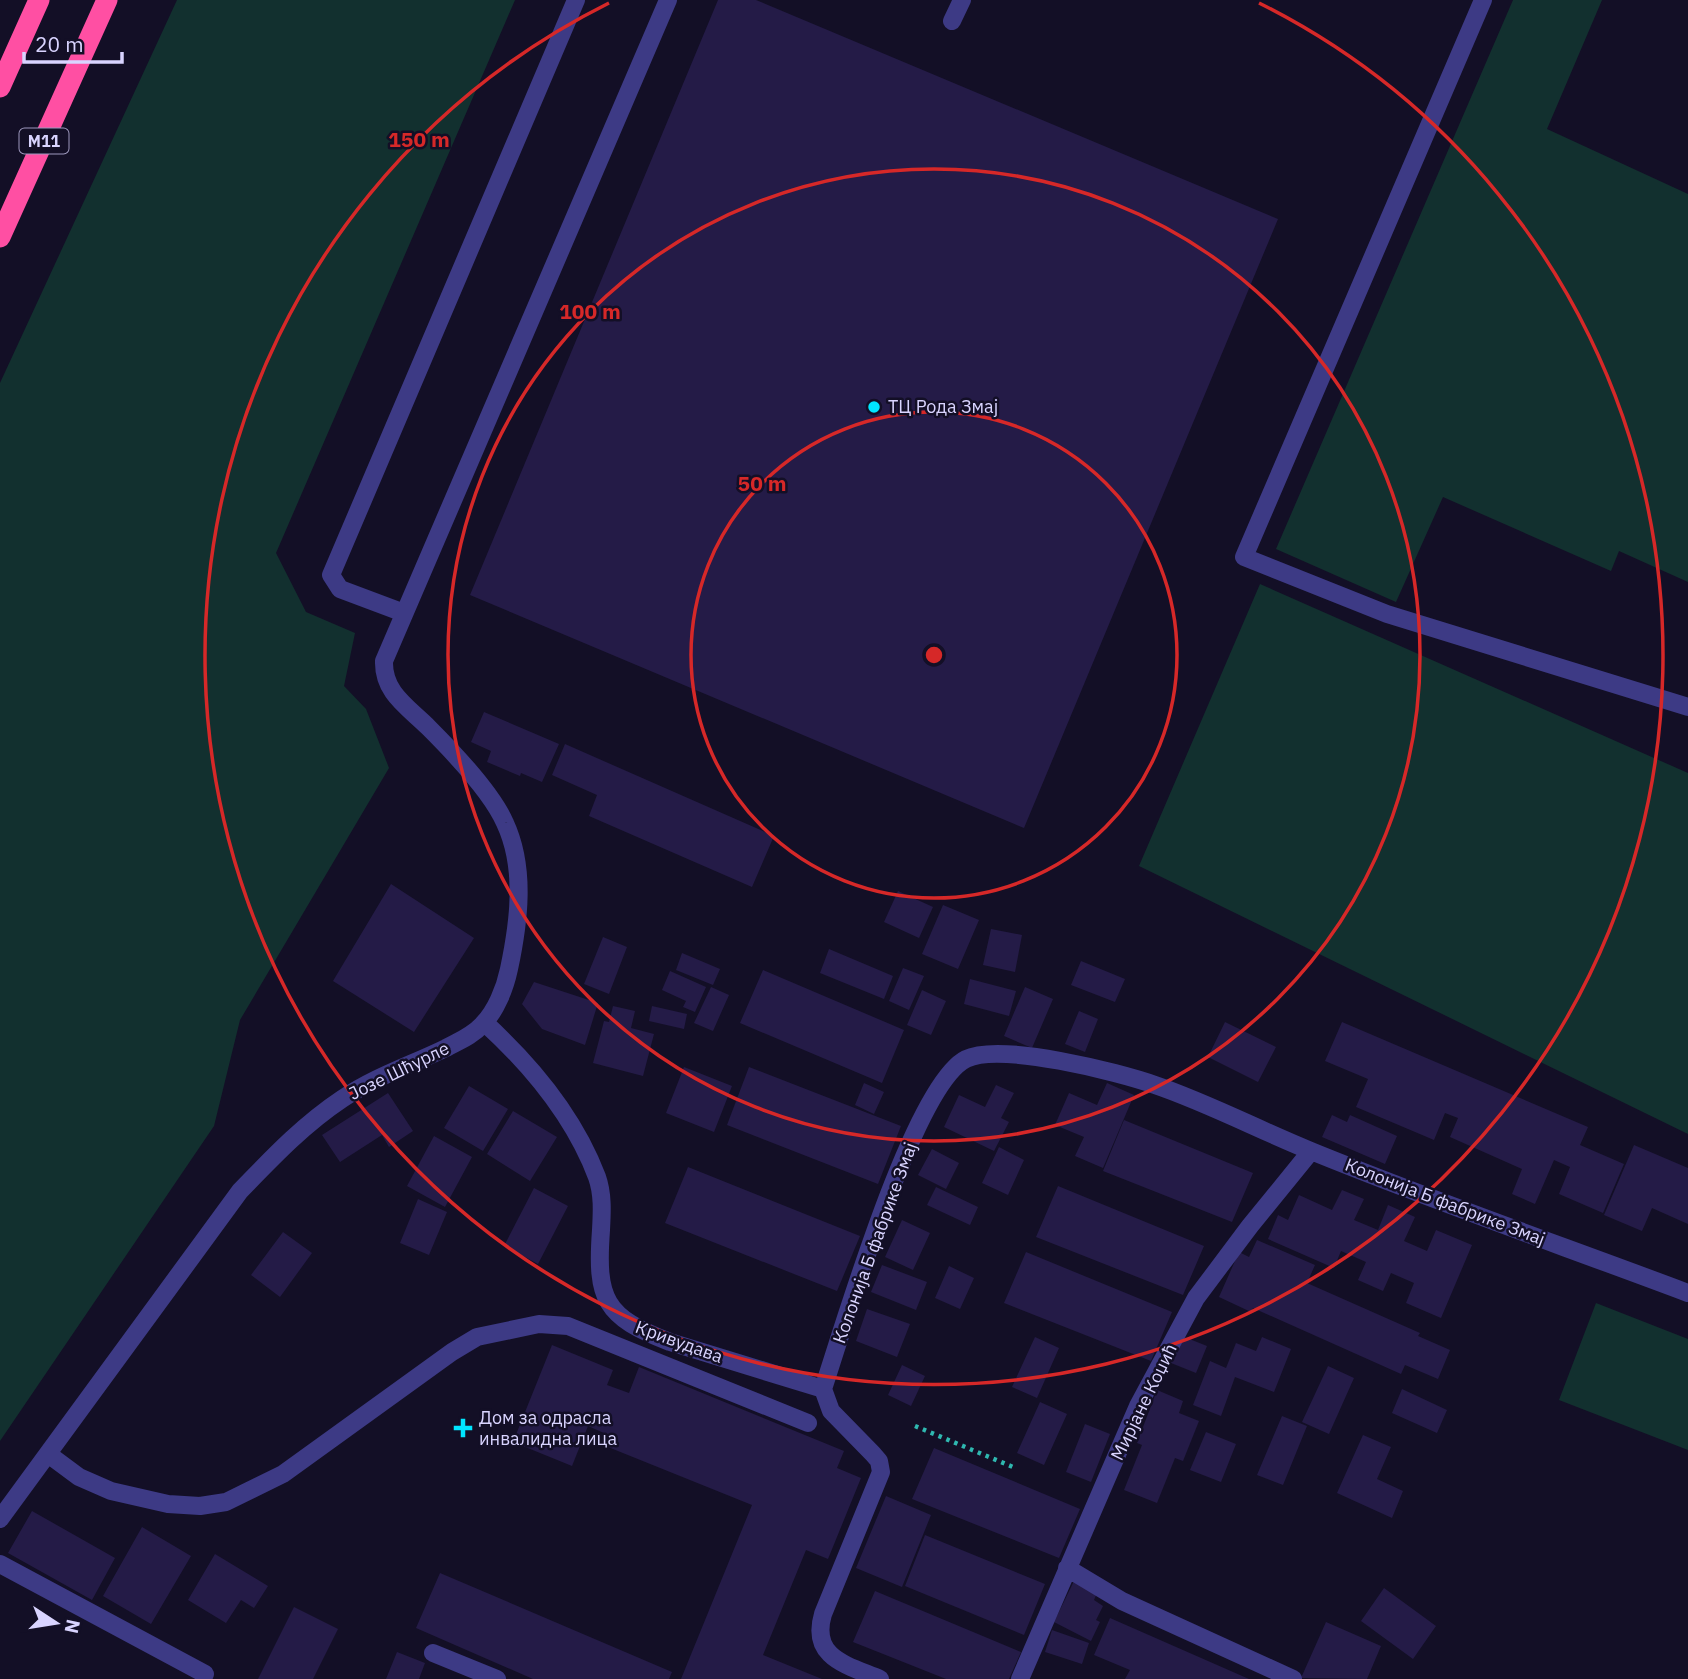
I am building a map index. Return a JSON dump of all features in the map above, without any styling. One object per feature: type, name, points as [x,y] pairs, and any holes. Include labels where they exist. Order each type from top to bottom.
[{"type":"highway","points":[[0,87],[39,0]]},
{"type":"highway","name":"M11","points":[[0,237],[107,0]]},
{"type":"highway","points":[[87,45],[121,0]]},
{"type":"street","points":[[404,613],[340,589],[331,575],[576,0]]},
{"type":"street","name":"Јозе Шћурле","points":[[0,1519],[240,1191],[277,1151],[314,1119],[359,1088],[464,1039],[485,1023],[501,993],[512,957],[519,888],[513,845],[505,822],[491,798],[432,731],[388,687],[384,676],[384,661],[668,0]]},
{"type":"street","points":[[952,21],[961,0]]},
{"type":"street","points":[[1483,0],[1244,557],[1387,614],[1688,708]]},
{"type":"street","name":"Кривудава","points":[[485,1023],[522,1059],[550,1092],[576,1133],[590,1162],[597,1178],[602,1206],[599,1272],[608,1302],[615,1311],[633,1326],[670,1342],[823,1388]]},
{"type":"street","name":"Колонија Б фабрике Змај","points":[[823,1388],[901,1163],[940,1086],[952,1070],[966,1059],[983,1054],[1002,1053],[1080,1065],[1156,1085],[1311,1151],[1688,1293]]},
{"type":"street","name":"Мирјане Коџић","points":[[1020,1679],[1138,1406],[1196,1298],[1311,1151]]},
{"type":"street","points":[[48,1454],[79,1477],[111,1491],[169,1504],[200,1506],[226,1502],[283,1474],[452,1352],[477,1337],[540,1324],[568,1326],[808,1423]]},
{"type":"street","points":[[823,1388],[831,1410],[879,1461],[881,1472],[823,1614],[819,1629],[821,1643],[844,1664],[880,1679]]},
{"type":"street","points":[[0,1564],[205,1674]]},
{"type":"street","points":[[1067,1568],[1122,1601],[1293,1679]]},
{"type":"street","points":[[433,1653],[497,1679]]},
{"type":"path","points":[[915,1426],[1013,1467]]},
{"type":"green space","points":[[177,0],[515,0],[276,553],[306,612],[355,633],[344,686],[366,709],[389,768],[240,1020],[214,1126],[0,1441],[0,383]]},
{"type":"green space","points":[[1513,0],[1602,0],[1547,129],[1688,194],[1688,582],[1619,551],[1611,571],[1443,497],[1396,602],[1276,549]]},
{"type":"green space","points":[[1260,584],[1688,773],[1688,1134],[1139,866]]},
{"type":"green space","points":[[1596,1303],[1688,1339],[1688,1450],[1559,1400]]},
{"type":"building","name":"ТЦ Рода Змај","points":[[718,0],[756,0],[1278,219],[1024,828],[470,595]]},
{"type":"building","points":[[484,712],[559,744],[542,782],[487,762],[491,751],[471,742]]},
{"type":"building","points":[[565,744],[774,836],[752,887],[589,816],[597,795],[552,775]]},
{"type":"building","points":[[391,884],[474,938],[414,1032],[333,981]]},
{"type":"building","points":[[898,891],[933,907],[919,938],[884,922]]},
{"type":"building","points":[[943,905],[979,920],[958,969],[922,954]]},
{"type":"building","points":[[991,929],[1022,935],[1015,972],[983,965]]},
{"type":"building","points":[[603,937],[627,947],[609,994],[584,984]]},
{"type":"building","points":[[829,949],[893,976],[884,999],[820,973]]},
{"type":"building","points":[[682,953],[720,969],[713,985],[676,970]]},
{"type":"building","points":[[1081,961],[1125,979],[1115,1002],[1071,985]]},
{"type":"building","points":[[903,968],[924,976],[909,1010],[889,1001]]},
{"type":"building","points":[[763,970],[904,1030],[882,1083],[740,1023]]},
{"type":"building","points":[[670,971],[706,987],[695,1012],[683,1007],[686,1001],[662,990]]},
{"type":"building","points":[[970,979],[1016,991],[1009,1016],[964,1004]]},
{"type":"building","points":[[534,982],[598,1003],[585,1045],[542,1029],[522,1004]]},
{"type":"building","points":[[711,987],[729,995],[713,1031],[694,1023]]},
{"type":"building","points":[[1025,987],[1053,999],[1032,1048],[1004,1036]]},
{"type":"building","points":[[922,990],[946,1001],[931,1035],[907,1025]]},
{"type":"building","points":[[613,1006],[635,1011],[631,1028],[654,1034],[643,1076],[593,1063],[604,1021],[609,1022]]},
{"type":"building","points":[[652,1006],[687,1014],[684,1029],[649,1021]]},
{"type":"building","points":[[1079,1011],[1098,1019],[1085,1052],[1065,1044]]},
{"type":"building","points":[[1225,1022],[1276,1047],[1258,1082],[1208,1057]]},
{"type":"building","points":[[1342,1022],[1588,1127],[1580,1145],[1624,1164],[1603,1213],[1559,1194],[1570,1167],[1554,1160],[1535,1204],[1512,1194],[1522,1169],[1450,1137],[1458,1118],[1445,1113],[1434,1140],[1356,1107],[1368,1079],[1325,1061]]},
{"type":"building","points":[[684,1067],[732,1086],[714,1132],[666,1113]]},
{"type":"building","points":[[749,1067],[901,1126],[878,1184],[727,1125]]},
{"type":"building","points":[[864,1083],[884,1092],[874,1114],[855,1105]]},
{"type":"building","points":[[1107,1083],[1134,1095],[1103,1168],[1075,1156],[1084,1137],[1055,1125],[1069,1093],[1097,1105]]},
{"type":"building","points":[[996,1085],[1014,1093],[1001,1118],[1009,1122],[994,1151],[944,1127],[959,1095],[985,1107]]},
{"type":"building","points":[[469,1086],[508,1109],[483,1151],[444,1128]]},
{"type":"building","points":[[388,1093],[413,1131],[389,1147],[382,1135],[340,1162],[322,1135]]},
{"type":"building","points":[[513,1111],[557,1137],[530,1181],[487,1154]]},
{"type":"building","points":[[1332,1115],[1347,1122],[1350,1115],[1397,1136],[1385,1164],[1322,1137]]},
{"type":"building","points":[[1124,1120],[1253,1173],[1232,1222],[1103,1171]]},
{"type":"building","points":[[434,1136],[472,1157],[445,1207],[407,1186]]},
{"type":"building","points":[[1634,1145],[1688,1168],[1688,1224],[1652,1208],[1642,1231],[1604,1215]]},
{"type":"building","points":[[999,1147],[1024,1160],[1008,1195],[982,1183]]},
{"type":"building","points":[[932,1149],[959,1163],[946,1189],[918,1175]]},
{"type":"building","points":[[688,1167],[860,1236],[837,1291],[665,1223]]},
{"type":"building","points":[[1058,1186],[1204,1246],[1183,1295],[1036,1237]]},
{"type":"building","points":[[936,1187],[978,1207],[970,1225],[927,1205]]},
{"type":"building","points":[[534,1188],[568,1206],[538,1264],[504,1246]]},
{"type":"building","points":[[1342,1190],[1364,1199],[1354,1220],[1378,1230],[1388,1205],[1415,1217],[1404,1241],[1427,1251],[1436,1230],[1472,1245],[1441,1318],[1406,1303],[1414,1283],[1391,1273],[1383,1291],[1358,1280],[1366,1262],[1341,1251],[1334,1268],[1268,1239],[1278,1215],[1288,1220],[1299,1195],[1332,1210]]},
{"type":"building","points":[[418,1199],[447,1212],[429,1255],[400,1243]]},
{"type":"building","points":[[902,1220],[930,1233],[913,1270],[885,1257]]},
{"type":"building","points":[[283,1232],[312,1253],[280,1297],[251,1275]]},
{"type":"building","points":[[1257,1240],[1315,1265],[1307,1283],[1420,1333],[1418,1336],[1450,1350],[1438,1379],[1405,1365],[1401,1374],[1253,1308],[1251,1312],[1219,1297],[1239,1252],[1249,1257]]},
{"type":"building","points":[[1026,1252],[1172,1312],[1151,1361],[1004,1303]]},
{"type":"building","points":[[882,1265],[927,1282],[916,1310],[871,1292]]},
{"type":"building","points":[[949,1266],[974,1278],[960,1309],[935,1298]]},
{"type":"building","points":[[867,1309],[910,1324],[897,1357],[856,1341]]},
{"type":"building","points":[[1182,1336],[1207,1346],[1196,1373],[1171,1363]]},
{"type":"building","points":[[1035,1337],[1059,1348],[1037,1398],[1012,1387]]},
{"type":"building","points":[[1262,1337],[1291,1349],[1274,1392],[1235,1377],[1221,1416],[1193,1405],[1210,1361],[1226,1368],[1236,1343],[1256,1351]]},
{"type":"building","points":[[552,1345],[613,1370],[607,1385],[629,1393],[639,1367],[844,1451],[837,1468],[861,1478],[828,1559],[806,1550],[763,1655],[822,1679],[681,1679],[752,1505],[608,1447],[613,1437],[588,1426],[572,1466],[513,1442]]},
{"type":"building","points":[[902,1365],[925,1376],[911,1406],[888,1395]]},
{"type":"building","points":[[1328,1366],[1354,1378],[1329,1434],[1302,1422]]},
{"type":"building","points":[[1402,1389],[1447,1410],[1437,1433],[1392,1413]]},
{"type":"building","points":[[1157,1390],[1183,1401],[1179,1413],[1199,1421],[1183,1461],[1175,1458],[1157,1503],[1124,1490],[1142,1445],[1137,1443]]},
{"type":"building","points":[[1040,1402],[1067,1414],[1044,1465],[1017,1453]]},
{"type":"building","points":[[1282,1416],[1307,1426],[1283,1485],[1257,1475]]},
{"type":"building","points":[[1085,1424],[1110,1434],[1091,1482],[1066,1472]]},
{"type":"building","points":[[1206,1432],[1236,1444],[1221,1482],[1190,1470]]},
{"type":"building","points":[[1363,1435],[1391,1447],[1377,1479],[1403,1491],[1392,1518],[1337,1493]]},
{"type":"building","points":[[934,1448],[1080,1509],[1059,1558],[912,1499]]},
{"type":"building","points":[[886,1496],[931,1515],[902,1587],[856,1568]]},
{"type":"building","points":[[32,1511],[115,1558],[92,1600],[8,1553]]},
{"type":"building","points":[[142,1527],[191,1556],[151,1624],[103,1596]]},
{"type":"building","points":[[925,1535],[1045,1584],[1024,1635],[905,1586]]},
{"type":"building","points":[[215,1554],[268,1586],[254,1608],[241,1600],[226,1623],[188,1600]]},
{"type":"building","points":[[440,1573],[672,1672],[669,1679],[533,1679],[416,1628]]},
{"type":"building","points":[[1074,1581],[1097,1593],[1094,1600],[1103,1606],[1096,1620],[1100,1622],[1091,1641],[1054,1622]]},
{"type":"building","points":[[1384,1588],[1436,1626],[1413,1659],[1361,1621]]},
{"type":"building","points":[[875,1591],[1021,1652],[1009,1679],[946,1679],[853,1642]]},
{"type":"building","points":[[294,1607],[338,1629],[313,1679],[258,1679]]},
{"type":"building","points":[[1110,1618],[1249,1679],[1125,1679],[1130,1670],[1094,1655]]},
{"type":"building","points":[[1326,1622],[1381,1646],[1367,1679],[1301,1678]]},
{"type":"building","points":[[1052,1630],[1089,1643],[1082,1664],[1045,1652]]},
{"type":"building","points":[[397,1652],[425,1663],[419,1679],[386,1679]]},
{"type":"place","name":"ТЦ Рода Змај","points":[[874,407]]},
{"type":"place","name":"Дом за одрасла инвалидна лица","points":[[463,1428]]}]
